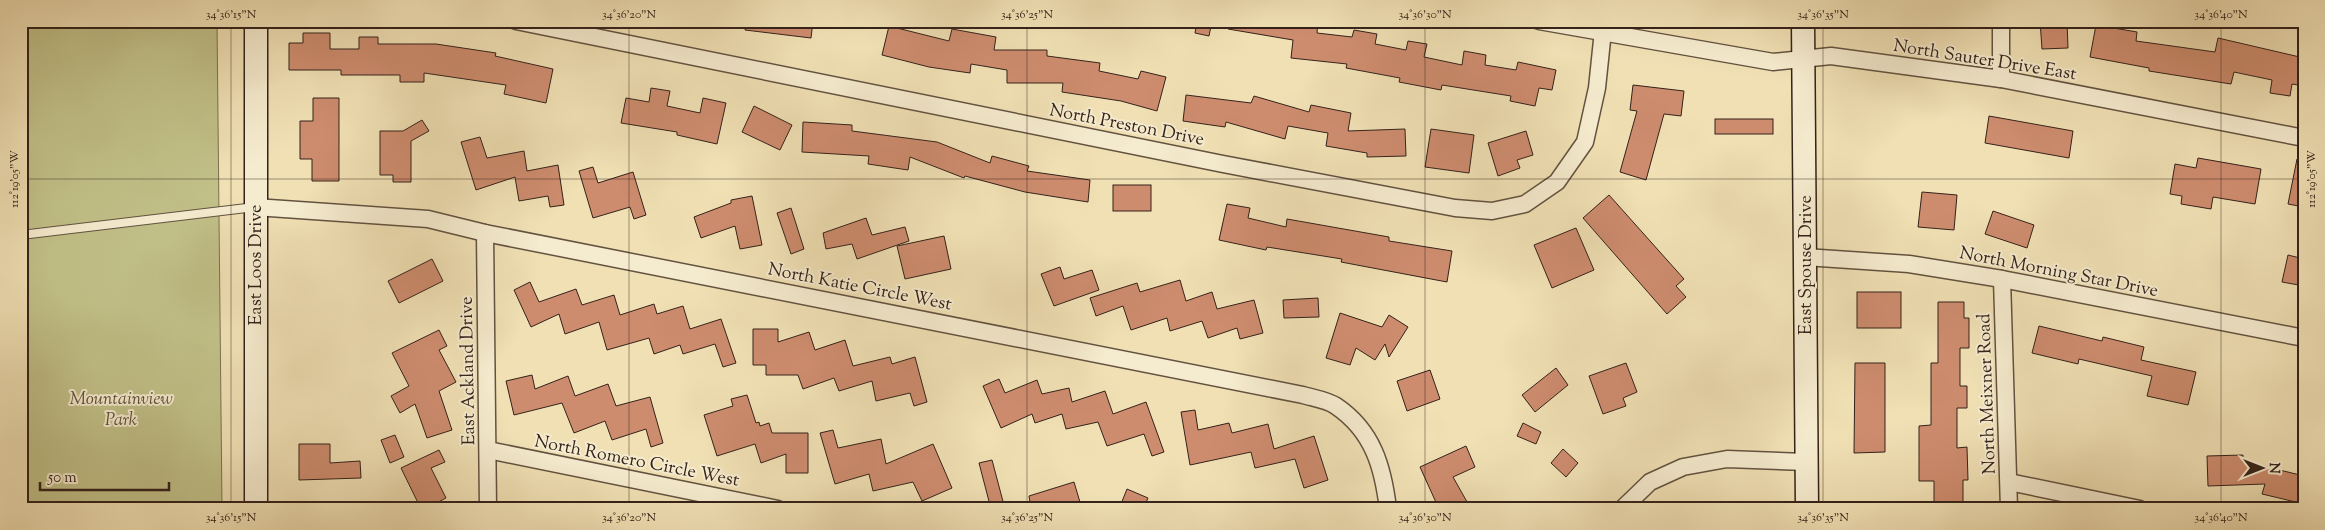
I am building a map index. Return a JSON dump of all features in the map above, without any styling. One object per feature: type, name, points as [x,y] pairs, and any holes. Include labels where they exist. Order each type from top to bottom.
[{"type":"street","name":"East Loos Drive","points":[[256,21],[254,207],[256,509]]},
{"type":"street","name":"North Preston Drive","points":[[516,21],[1223,164],[1455,208],[1492,211],[1525,204],[1557,182],[1585,142],[1597,88],[1603,27]]},
{"type":"street","name":"North Sauter Drive East","points":[[1540,21],[1603,27],[1773,62],[1831,56],[2001,79],[2304,138]]},
{"type":"street","name":"East Spouse Drive","points":[[1803,21],[1807,509]]},
{"type":"street","points":[[2001,21],[2001,79]]},
{"type":"street","name":"North Katie Circle West","points":[[254,207],[428,219],[485,233],[1303,395],[1335,405],[1358,424],[1374,448],[1384,475],[1388,509]]},
{"type":"street","name":"East Ackland Drive","points":[[485,233],[488,509]]},
{"type":"street","name":"North Morning Star Drive","points":[[1806,257],[1909,264],[2002,279],[2304,338]]},
{"type":"street","name":"North Meixner Road","points":[[2002,279],[2009,509]]},
{"type":"street","name":"North Romero Circle West","points":[[488,450],[778,509]]},
{"type":"street","points":[[1622,509],[1650,482],[1683,468],[1727,459],[1806,462]]},
{"type":"street","points":[[2009,482],[2140,509]]},
{"type":"lane","points":[[21,235],[254,207]]},
{"type":"green space","name":"Mountainview Park","points":[[21,21],[217,21],[222,509],[21,509]]},
{"type":"building","points":[[746,21],[813,21],[811,38],[745,30]]},
{"type":"building","points":[[1197,21],[1212,21],[1209,36],[1195,33]]},
{"type":"building","points":[[1228,21],[1318,21],[1317,33],[1352,37],[1354,30],[1377,34],[1375,44],[1406,50],[1408,41],[1427,44],[1424,57],[1462,65],[1464,51],[1486,55],[1485,65],[1516,70],[1518,62],[1556,70],[1552,90],[1539,88],[1535,106],[1510,101],[1511,96],[1442,85],[1441,90],[1399,82],[1400,78],[1346,68],[1347,64],[1291,58],[1293,40],[1228,29]]},
{"type":"building","points":[[2040,21],[2067,21],[2068,48],[2042,49]]},
{"type":"building","points":[[2096,25],[2137,32],[2136,41],[2215,52],[2218,38],[2304,58],[2304,86],[2292,84],[2290,96],[2270,93],[2272,80],[2234,72],[2231,84],[2149,71],[2149,68],[2090,57]]},
{"type":"building","points":[[889,26],[949,41],[952,29],[996,37],[994,50],[1047,50],[1047,56],[1100,63],[1099,71],[1138,79],[1141,71],[1166,77],[1157,111],[1121,101],[1062,92],[1063,83],[1007,83],[1007,70],[971,64],[970,73],[929,67],[882,55]]},
{"type":"building","points":[[303,33],[330,33],[330,49],[359,49],[359,37],[378,37],[378,44],[436,44],[496,53],[495,56],[553,69],[546,103],[504,94],[506,85],[424,73],[424,82],[400,82],[400,75],[341,75],[341,70],[289,70],[289,43],[303,43]]},
{"type":"building","points":[[1633,85],[1684,91],[1681,116],[1664,114],[1646,180],[1620,172],[1637,111],[1630,110]]},
{"type":"building","points":[[651,88],[670,91],[667,106],[700,113],[703,98],[726,103],[717,144],[677,135],[677,132],[621,123],[626,98],[649,102]]},
{"type":"building","points":[[1186,95],[1251,103],[1254,96],[1309,112],[1311,105],[1351,113],[1348,131],[1405,129],[1406,156],[1367,157],[1367,153],[1326,146],[1328,133],[1288,126],[1285,139],[1226,122],[1225,127],[1183,121]]},
{"type":"building","points":[[313,98],[339,98],[339,181],[312,181],[312,159],[300,159],[300,121],[313,121]]},
{"type":"building","points":[[754,106],[792,125],[780,150],[742,132]]},
{"type":"building","points":[[1989,116],[2073,131],[2069,158],[1985,143]]},
{"type":"building","points":[[1715,119],[1773,119],[1773,134],[1715,134]]},
{"type":"building","points":[[422,120],[429,131],[411,141],[411,182],[393,182],[393,175],[380,175],[380,131],[403,131]]},
{"type":"building","points":[[803,122],[852,125],[852,131],[937,142],[990,163],[992,156],[1029,166],[1027,171],[1090,180],[1088,202],[1025,192],[965,176],[964,178],[910,157],[908,170],[868,164],[869,156],[802,152]]},
{"type":"building","points":[[1431,129],[1474,135],[1469,173],[1425,167]]},
{"type":"building","points":[[1526,131],[1533,155],[1517,160],[1520,168],[1498,176],[1488,143]]},
{"type":"building","points":[[480,137],[487,158],[524,151],[527,171],[558,165],[564,205],[550,207],[548,196],[519,201],[515,177],[476,190],[461,142]]},
{"type":"building","points":[[2198,158],[2261,169],[2255,204],[2213,197],[2211,209],[2181,204],[2182,196],[2170,194],[2175,164],[2196,168]]},
{"type":"building","points":[[2297,159],[2304,160],[2304,207],[2288,204]]},
{"type":"building","points":[[593,167],[598,183],[633,172],[646,215],[634,219],[630,207],[593,218],[579,171]]},
{"type":"building","points":[[1113,185],[1151,185],[1151,211],[1113,211]]},
{"type":"building","points":[[1922,192],[1957,195],[1954,230],[1918,227]]},
{"type":"building","points":[[1609,195],[1684,279],[1676,286],[1686,297],[1667,314],[1583,218]]},
{"type":"building","points":[[752,196],[762,245],[740,249],[735,226],[701,238],[694,217],[731,203],[731,200]]},
{"type":"building","points":[[1227,204],[1250,208],[1248,218],[1286,227],[1287,219],[1389,237],[1389,241],[1452,251],[1447,282],[1341,262],[1342,259],[1267,247],[1266,250],[1219,240]]},
{"type":"building","points":[[791,208],[804,249],[791,254],[777,213]]},
{"type":"building","points":[[1993,211],[2034,225],[2027,248],[1985,234]]},
{"type":"building","points":[[866,218],[872,235],[905,227],[909,241],[857,259],[852,244],[826,249],[823,233]]},
{"type":"building","points":[[1576,228],[1594,270],[1552,288],[1534,245]]},
{"type":"building","points":[[944,236],[951,269],[905,279],[897,246]]},
{"type":"building","points":[[2288,255],[2304,259],[2304,286],[2282,282]]},
{"type":"building","points":[[432,259],[443,281],[399,303],[388,281]]},
{"type":"building","points":[[1060,267],[1064,279],[1092,270],[1099,290],[1054,306],[1041,274]]},
{"type":"building","points":[[1180,280],[1186,301],[1212,292],[1217,309],[1254,300],[1263,333],[1240,339],[1237,328],[1208,338],[1202,321],[1170,331],[1167,318],[1131,330],[1123,306],[1096,316],[1090,298],[1137,283],[1140,292]]},
{"type":"building","points":[[530,282],[539,302],[576,289],[582,305],[614,295],[620,315],[654,304],[657,314],[683,306],[690,329],[721,319],[736,363],[723,367],[715,344],[683,354],[680,345],[654,354],[649,338],[607,350],[599,322],[565,334],[559,314],[531,327],[514,290]]},
{"type":"building","points":[[1857,292],[1901,292],[1901,328],[1857,328]]},
{"type":"building","points":[[1318,298],[1319,317],[1284,318],[1283,300]]},
{"type":"building","points":[[1938,302],[1964,302],[1964,318],[1969,318],[1969,348],[1960,348],[1960,386],[1967,386],[1967,408],[1957,408],[1957,448],[1967,447],[1968,480],[1963,480],[1963,509],[1934,509],[1934,481],[1919,481],[1919,426],[1931,425],[1931,363],[1938,363]]},
{"type":"building","points":[[1340,313],[1382,327],[1389,315],[1408,327],[1389,357],[1385,344],[1375,360],[1356,348],[1350,365],[1326,358]]},
{"type":"building","points":[[2039,326],[2102,341],[2103,337],[2144,347],[2141,360],[2196,372],[2188,405],[2147,396],[2152,376],[2079,359],[2078,364],[2032,353]]},
{"type":"building","points":[[753,329],[778,329],[778,342],[809,332],[815,350],[845,340],[853,366],[890,357],[892,364],[915,357],[927,402],[914,406],[910,393],[876,401],[872,381],[839,391],[834,378],[803,389],[798,375],[766,375],[766,365],[753,365]]},
{"type":"building","points":[[439,330],[447,346],[439,350],[456,382],[439,391],[452,430],[427,438],[415,404],[400,413],[391,396],[409,386],[392,353]]},
{"type":"building","points":[[1626,363],[1637,392],[1623,398],[1626,406],[1603,414],[1589,376]]},
{"type":"building","points":[[1855,363],[1885,363],[1885,452],[1854,453]]},
{"type":"building","points":[[1556,368],[1568,385],[1535,412],[1522,395]]},
{"type":"building","points":[[1430,370],[1440,399],[1407,411],[1397,381]]},
{"type":"building","points":[[532,375],[535,389],[568,376],[575,396],[608,384],[616,406],[650,397],[663,443],[651,447],[646,429],[612,440],[605,421],[574,433],[562,403],[514,415],[506,381]]},
{"type":"building","points":[[999,379],[1005,393],[1037,380],[1042,394],[1069,388],[1072,402],[1105,391],[1113,414],[1146,402],[1164,452],[1152,456],[1144,434],[1107,446],[1098,422],[1066,429],[1062,414],[1035,423],[1032,414],[1001,428],[983,386]]},
{"type":"building","points":[[747,395],[756,423],[759,422],[760,426],[769,423],[772,433],[808,433],[808,473],[786,473],[786,454],[761,463],[755,444],[717,456],[704,415],[733,406],[731,399]]},
{"type":"building","points":[[1195,410],[1198,430],[1229,423],[1232,433],[1268,424],[1274,449],[1314,436],[1328,480],[1304,488],[1295,459],[1255,468],[1251,452],[1190,465],[1181,412]]},
{"type":"building","points":[[1523,423],[1541,432],[1536,444],[1517,436]]},
{"type":"building","points":[[833,430],[838,448],[881,439],[886,464],[933,444],[952,488],[922,501],[913,482],[873,491],[869,474],[835,484],[820,433]]},
{"type":"building","points":[[395,435],[404,457],[390,463],[381,440]]},
{"type":"building","points":[[299,444],[330,444],[330,463],[360,461],[361,478],[299,480]]},
{"type":"building","points":[[1466,446],[1475,467],[1453,477],[1471,509],[1439,509],[1420,467]]},
{"type":"building","points":[[1563,449],[1578,463],[1566,477],[1551,463]]},
{"type":"building","points":[[439,450],[445,462],[431,468],[446,498],[425,509],[421,509],[401,468]]},
{"type":"building","points":[[2243,455],[2243,462],[2251,462],[2304,476],[2304,504],[2262,494],[2265,484],[2208,486],[2207,456]]},
{"type":"building","points":[[992,460],[1005,509],[991,509],[979,463]]},
{"type":"building","points":[[1074,482],[1082,509],[1031,509],[1029,496]]},
{"type":"building","points":[[1127,489],[1148,498],[1143,509],[1119,509]]}]
